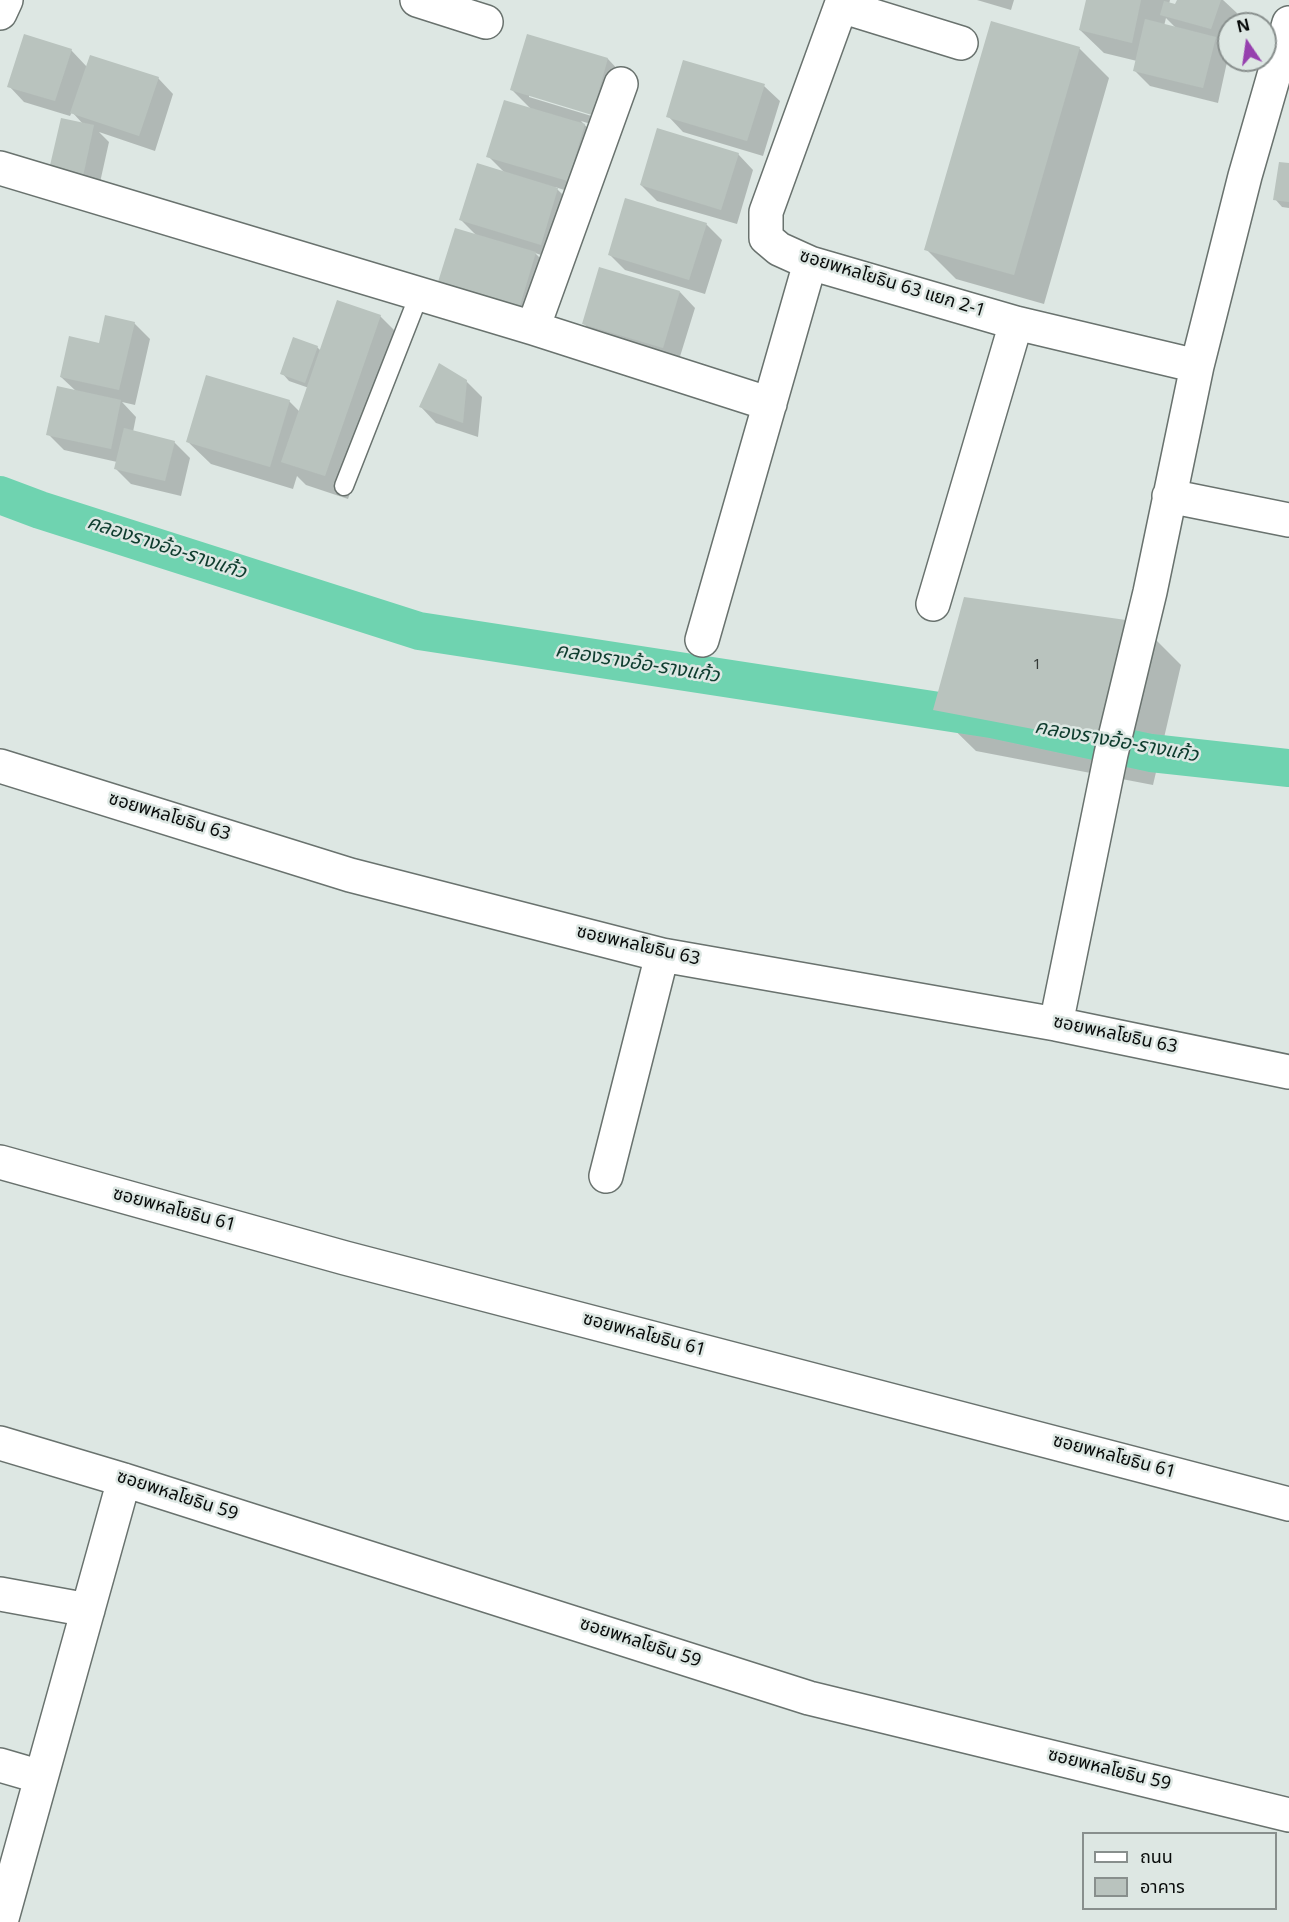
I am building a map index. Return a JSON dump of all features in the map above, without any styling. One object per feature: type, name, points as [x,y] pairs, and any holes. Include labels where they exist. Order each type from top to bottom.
[{"type":"street","points":[[0,13],[6,0]]},
{"type":"street","points":[[417,0],[486,22]]},
{"type":"street","points":[[842,3],[961,43]]},
{"type":"street","name":"ซอยพหลโยธิน 63 แยก 2-1","points":[[842,3],[766,212],[765,238],[779,249],[810,263],[1016,323],[1197,366]]},
{"type":"street","points":[[1056,1024],[1111,754],[1150,592],[1197,366],[1245,176],[1289,22]]},
{"type":"street","points":[[533,328],[621,84]]},
{"type":"street","points":[[0,168],[533,328],[770,404]]},
{"type":"street","points":[[702,640],[810,263]]},
{"type":"street","points":[[933,604],[1016,323]]},
{"type":"street","points":[[1169,496],[1289,520]]},
{"type":"street","name":"ซอยพหลโยธิน 63","points":[[0,766],[350,875],[662,955],[1056,1024],[1289,1072]]},
{"type":"street","points":[[606,1176],[662,955]]},
{"type":"street","name":"ซอยพหลโยธิน 61","points":[[0,1162],[345,1258],[1289,1504]]},
{"type":"street","name":"ซอยพหลโยธิน 59","points":[[0,1443],[124,1480],[809,1698],[1289,1815]]},
{"type":"street","points":[[1,1922],[124,1480]]},
{"type":"street","points":[[0,1594],[87,1610]]},
{"type":"street","points":[[0,1765],[41,1777]]},
{"type":"lane","points":[[344,486],[419,295]]},
{"type":"building","points":[[1086,0],[1141,0],[1132,43],[1079,30]]},
{"type":"building","points":[[1177,0],[1221,0],[1211,29],[1160,15],[1164,1],[1175,4]]},
{"type":"building","points":[[1145,19],[1216,37],[1203,88],[1133,71]]},
{"type":"building","points":[[991,21],[1080,47],[1014,275],[924,250]]},
{"type":"building","points":[[24,34],[72,49],[55,101],[7,87]]},
{"type":"building","points":[[527,34],[608,58],[592,115],[510,90]]},
{"type":"building","points":[[90,55],[159,77],[139,136],[70,113]]},
{"type":"building","points":[[683,60],[765,84],[747,141],[666,117]]},
{"type":"building","points":[[504,100],[585,124],[568,181],[486,157]]},
{"type":"building","points":[[61,118],[94,125],[82,181],[48,174]]},
{"type":"building","points":[[657,128],[739,153],[721,210],[640,185]]},
{"type":"building","points":[[1279,162],[1289,163],[1289,202],[1273,200]]},
{"type":"building","points":[[477,163],[558,188],[541,245],[459,220]]},
{"type":"building","points":[[625,198],[707,223],[689,280],[608,255]]},
{"type":"building","points":[[455,228],[536,252],[519,309],[437,285]]},
{"type":"building","points":[[599,267],[680,291],[663,348],[582,324]]},
{"type":"building","points":[[337,300],[381,315],[325,476],[281,462]]},
{"type":"building","points":[[105,315],[135,322],[119,390],[60,377],[69,336],[99,343]]},
{"type":"building","points":[[293,337],[318,346],[305,383],[280,374]]},
{"type":"building","points":[[439,363],[467,380],[463,423],[419,407]]},
{"type":"building","points":[[206,375],[290,400],[270,467],[186,442]]},
{"type":"building","points":[[57,386],[121,400],[111,449],[46,435]]},
{"type":"building","points":[[124,428],[175,441],[165,481],[114,469]]},
{"type":"building","points":[[964,597],[1140,622],[1112,744],[933,710]]},
{"type":"waterway","name":"คลองรางอ้อ-รางแก้ว","points":[[0,495],[40,510],[419,631],[991,719],[1151,753],[1289,768]]}]
